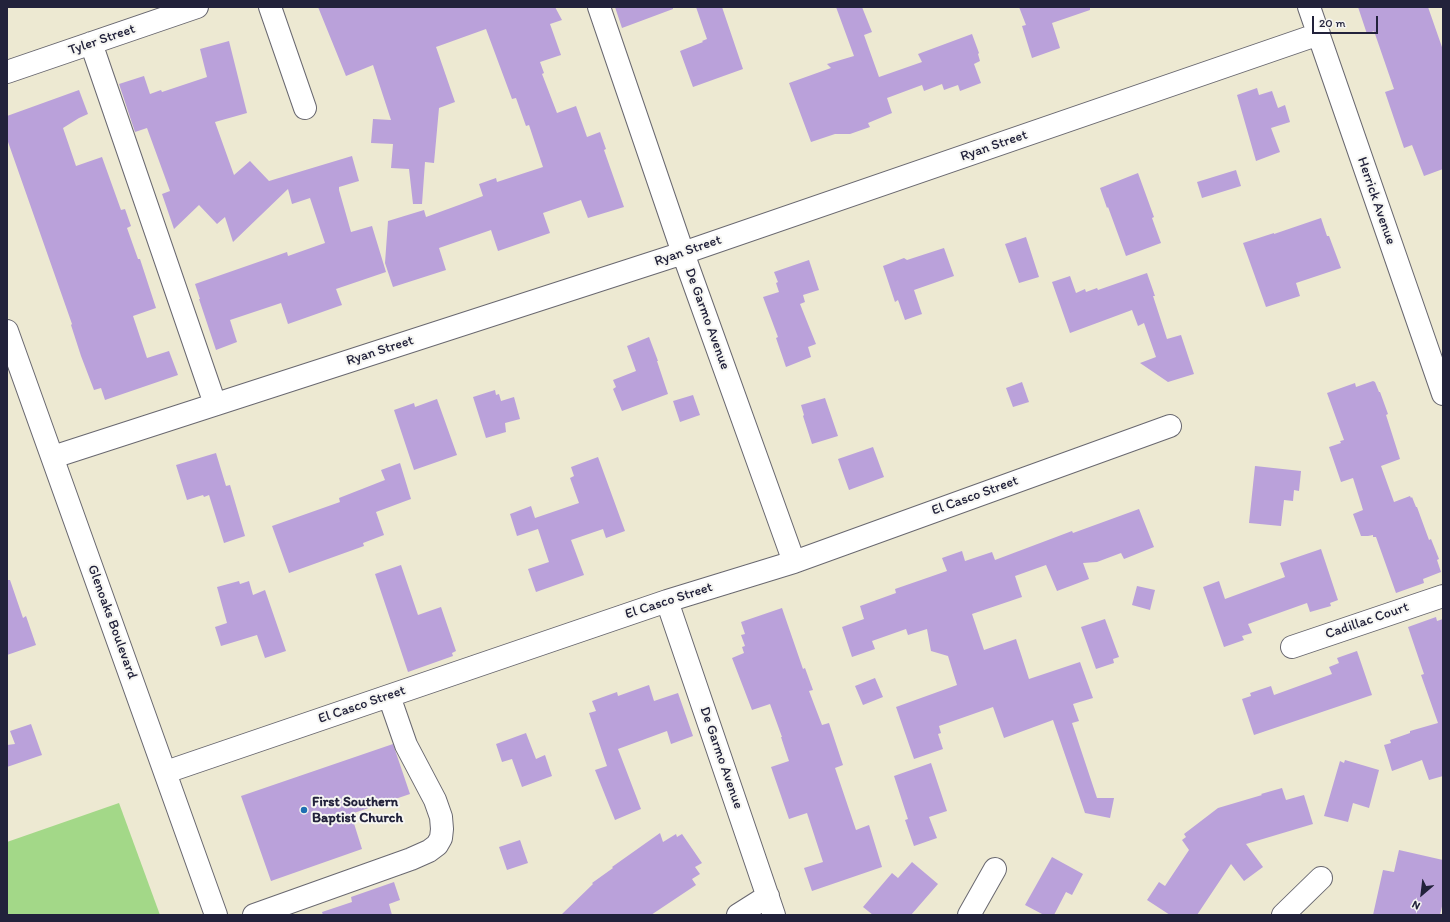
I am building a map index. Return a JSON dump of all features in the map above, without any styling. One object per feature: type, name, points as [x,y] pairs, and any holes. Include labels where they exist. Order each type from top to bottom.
[{"type":"street","name":"Tyler Street","points":[[7,72],[197,7]]},
{"type":"street","points":[[270,7],[305,108]]},
{"type":"street","name":"De Garmo Avenue","points":[[599,7],[683,253],[794,562]]},
{"type":"street","name":"Herrick Avenue","points":[[1309,7],[1443,394]]},
{"type":"street","name":"Ryan Street","points":[[53,457],[683,253],[1319,34]]},
{"type":"street","points":[[91,43],[215,404]]},
{"type":"street","name":"Glenoaks Boulevard","points":[[7,330],[216,915]]},
{"type":"street","name":"El Casco Street","points":[[166,772],[667,601],[794,562],[1170,426]]},
{"type":"street","name":"Cadillac Court","points":[[1292,647],[1443,596]]},
{"type":"street","name":"De Garmo Avenue","points":[[667,601],[771,905]]},
{"type":"street","points":[[254,915],[429,851],[437,845],[441,838],[441,817],[435,800],[406,745],[389,696]]},
{"type":"street","points":[[969,915],[995,869]]},
{"type":"street","points":[[1283,915],[1321,878]]},
{"type":"street","points":[[738,915],[771,905]]},
{"type":"green space","points":[[119,803],[160,915],[7,915],[7,842]]},
{"type":"building","points":[[318,7],[555,7],[562,20],[550,24],[561,55],[540,62],[544,73],[542,74],[557,113],[576,106],[587,137],[600,132],[606,149],[604,150],[624,207],[588,218],[581,200],[543,213],[550,233],[498,251],[491,230],[439,248],[446,270],[393,287],[385,263],[388,221],[424,210],[426,217],[483,196],[479,184],[496,178],[497,182],[543,167],[529,125],[526,126],[516,98],[512,99],[486,29],[436,47],[455,102],[439,108],[434,163],[425,162],[422,204],[413,204],[409,169],[391,168],[393,144],[371,143],[373,119],[391,120],[373,65],[346,76]]},
{"type":"building","points":[[615,7],[673,7],[673,9],[622,28]]},
{"type":"building","points":[[696,7],[722,7],[743,69],[693,87],[680,51],[707,39]]},
{"type":"building","points":[[836,7],[862,7],[872,32],[864,35],[879,77],[922,62],[918,54],[972,34],[979,53],[980,61],[974,64],[981,83],[960,91],[958,85],[944,90],[942,84],[924,91],[922,85],[887,98],[892,113],[868,123],[870,127],[850,134],[835,134],[811,142],[789,83],[831,68],[827,64],[854,56]]},
{"type":"building","points":[[1019,7],[1090,7],[1090,10],[1052,23],[1060,48],[1032,58],[1022,26],[1026,25]]},
{"type":"building","points":[[1358,7],[1428,7],[1443,50],[1443,169],[1424,176],[1412,145],[1404,148],[1385,92],[1394,89],[1374,31],[1367,34]]},
{"type":"building","points":[[229,41],[247,113],[215,122],[234,175],[250,161],[269,181],[352,156],[359,181],[339,187],[351,232],[372,226],[386,272],[336,289],[342,305],[288,324],[281,303],[230,320],[237,342],[216,350],[195,284],[287,252],[288,256],[325,243],[310,198],[292,204],[288,189],[233,242],[225,217],[217,224],[199,205],[174,229],[162,194],[170,191],[147,128],[135,132],[119,84],[144,76],[150,94],[161,90],[162,92],[207,77],[200,49]]},
{"type":"building","points":[[1257,88],[1259,95],[1272,91],[1278,108],[1285,105],[1290,122],[1271,128],[1280,152],[1256,161],[1237,95]]},
{"type":"building","points":[[79,90],[88,114],[63,128],[76,166],[102,157],[121,210],[125,209],[131,226],[127,228],[138,259],[140,259],[156,308],[133,316],[147,358],[169,351],[178,375],[105,400],[101,388],[94,390],[81,356],[71,325],[72,324],[7,139],[7,116]]},
{"type":"building","points":[[1236,170],[1241,186],[1202,198],[1197,182]]},
{"type":"building","points":[[1138,173],[1154,217],[1152,218],[1161,243],[1126,256],[1100,188]]},
{"type":"building","points":[[1321,218],[1341,268],[1296,283],[1300,296],[1266,307],[1243,243]]},
{"type":"building","points":[[1026,237],[1039,277],[1019,283],[1005,244]]},
{"type":"building","points":[[944,248],[954,276],[914,290],[922,314],[905,320],[898,300],[895,302],[883,266],[904,258],[907,260]]},
{"type":"building","points":[[809,260],[819,290],[803,295],[805,302],[800,304],[816,344],[808,347],[811,357],[786,367],[776,338],[778,337],[763,297],[779,292],[776,283],[778,282],[774,272]]},
{"type":"building","points":[[1147,273],[1167,339],[1181,335],[1194,374],[1168,382],[1140,363],[1156,357],[1144,323],[1138,326],[1132,310],[1070,333],[1052,282],[1070,276],[1076,293],[1085,289],[1086,292],[1097,288],[1098,290]]},
{"type":"building","points":[[649,337],[668,394],[622,411],[613,389],[616,387],[613,380],[636,371],[627,346]]},
{"type":"building","points":[[1373,381],[1380,392],[1388,414],[1386,415],[1400,459],[1381,466],[1394,502],[1410,496],[1411,498],[1412,497],[1429,540],[1431,539],[1439,559],[1437,560],[1441,572],[1423,579],[1424,583],[1396,593],[1376,537],[1373,537],[1373,535],[1361,536],[1353,514],[1363,510],[1353,478],[1341,482],[1329,447],[1341,443],[1340,441],[1344,440],[1327,393],[1355,383],[1356,387]]},
{"type":"building","points":[[1022,382],[1029,402],[1013,407],[1006,388]]},
{"type":"building","points":[[495,390],[496,395],[499,394],[501,401],[514,397],[520,419],[505,423],[506,432],[486,438],[473,397]]},
{"type":"building","points":[[693,395],[700,415],[680,422],[673,401]]},
{"type":"building","points":[[825,398],[838,436],[812,444],[801,405]]},
{"type":"building","points":[[437,399],[457,455],[414,470],[394,410],[414,403],[415,407]]},
{"type":"building","points":[[873,447],[884,477],[849,490],[838,459]]},
{"type":"building","points":[[216,453],[226,486],[230,485],[245,536],[224,543],[209,495],[204,497],[203,495],[187,500],[176,465]]},
{"type":"building","points":[[598,457],[625,531],[606,538],[603,529],[571,540],[584,575],[536,592],[528,569],[549,562],[538,529],[517,536],[510,514],[531,506],[535,518],[579,503],[570,478],[574,476],[571,467]]},
{"type":"building","points":[[400,463],[411,499],[376,512],[384,535],[363,543],[364,546],[289,573],[272,526],[340,502],[339,498],[385,480],[381,470]]},
{"type":"building","points":[[1255,466],[1301,471],[1299,491],[1294,490],[1293,501],[1284,500],[1281,526],[1249,523]]},
{"type":"building","points":[[1139,509],[1154,547],[1124,559],[1121,553],[1097,562],[1083,563],[1089,579],[1057,591],[1046,565],[1015,576],[1022,597],[972,614],[984,650],[1016,639],[1029,679],[1080,662],[1093,698],[1073,704],[1079,721],[1072,723],[1097,798],[1114,798],[1110,818],[1085,813],[1053,720],[1004,738],[993,707],[939,726],[941,733],[938,734],[943,749],[914,759],[896,707],[957,685],[948,656],[931,651],[927,629],[908,635],[906,629],[872,641],[875,649],[852,657],[842,627],[864,619],[860,606],[896,593],[895,589],[947,571],[942,558],[962,551],[965,561],[992,552],[995,560],[1072,531],[1073,533]]},
{"type":"building","points":[[1321,549],[1338,600],[1330,603],[1331,606],[1310,612],[1307,603],[1248,624],[1252,633],[1242,636],[1244,640],[1224,647],[1203,587],[1219,581],[1225,599],[1285,577],[1280,563]]},
{"type":"building","points":[[401,565],[418,615],[441,607],[456,651],[452,653],[453,656],[408,672],[375,574]]},
{"type":"building","points":[[7,580],[10,580],[23,618],[26,616],[36,645],[7,655]]},
{"type":"building","points":[[239,581],[240,584],[249,581],[253,595],[265,590],[286,651],[265,658],[257,635],[221,646],[215,627],[227,623],[217,587]]},
{"type":"building","points":[[1137,586],[1155,590],[1150,610],[1132,605]]},
{"type":"building","points":[[782,608],[803,669],[805,668],[813,690],[809,691],[822,725],[829,723],[843,765],[835,768],[856,830],[869,825],[882,867],[812,891],[804,868],[823,862],[807,813],[789,819],[771,767],[789,761],[782,737],[770,704],[752,710],[732,658],[744,653],[742,647],[745,646],[741,635],[745,634],[741,622]]},
{"type":"building","points":[[1436,617],[1437,621],[1443,619],[1443,776],[1429,780],[1422,760],[1392,771],[1384,745],[1391,743],[1390,740],[1410,733],[1410,731],[1438,723],[1421,675],[1424,674],[1408,627]]},
{"type":"building","points":[[1105,619],[1119,657],[1113,659],[1114,663],[1096,669],[1081,627]]},
{"type":"building","points":[[1357,651],[1372,695],[1254,735],[1242,699],[1251,696],[1250,693],[1271,686],[1274,695],[1332,674],[1329,667],[1339,663],[1337,658]]},
{"type":"building","points":[[875,678],[883,697],[863,705],[855,686]]},
{"type":"building","points":[[649,685],[654,701],[678,693],[693,736],[671,744],[667,731],[618,749],[641,809],[615,820],[595,770],[607,766],[589,713],[596,711],[592,701],[617,692],[618,696]]},
{"type":"building","points":[[31,724],[42,755],[7,767],[7,745],[15,744],[10,731]]},
{"type":"building","points":[[526,733],[536,759],[545,755],[552,776],[522,787],[512,759],[502,762],[496,744]]},
{"type":"building","name":"First Southern Baptist Church","points":[[393,744],[410,794],[351,814],[362,849],[271,881],[241,796]]},
{"type":"building","points":[[1345,760],[1379,770],[1369,808],[1353,803],[1348,822],[1324,816],[1340,761],[1344,763]]},
{"type":"building","points":[[931,763],[947,811],[929,817],[937,838],[914,846],[905,820],[908,819],[894,776]]},
{"type":"building","points":[[1282,788],[1286,800],[1304,795],[1313,824],[1246,844],[1263,867],[1244,881],[1231,864],[1197,915],[1170,915],[1147,900],[1159,882],[1165,886],[1189,850],[1182,840],[1186,837],[1184,834],[1218,808]]},
{"type":"building","points":[[660,833],[663,842],[676,834],[677,837],[682,834],[702,863],[695,867],[700,874],[692,879],[696,885],[651,915],[561,915],[593,884],[592,883]]},
{"type":"building","points":[[520,840],[528,863],[507,870],[499,847]]},
{"type":"building","points":[[1399,850],[1443,860],[1443,902],[1440,915],[1373,915],[1383,870],[1394,872]]},
{"type":"building","points":[[1052,857],[1083,874],[1072,895],[1066,892],[1054,915],[1044,915],[1025,905]]},
{"type":"building","points":[[912,862],[938,884],[911,915],[873,915],[863,907],[892,873],[898,878]]},
{"type":"building","points":[[394,882],[400,900],[389,904],[392,915],[323,915],[322,912],[352,902],[351,897]]},
{"type":"place","name":"First Southern Baptist Church","points":[[304,810]]}]
